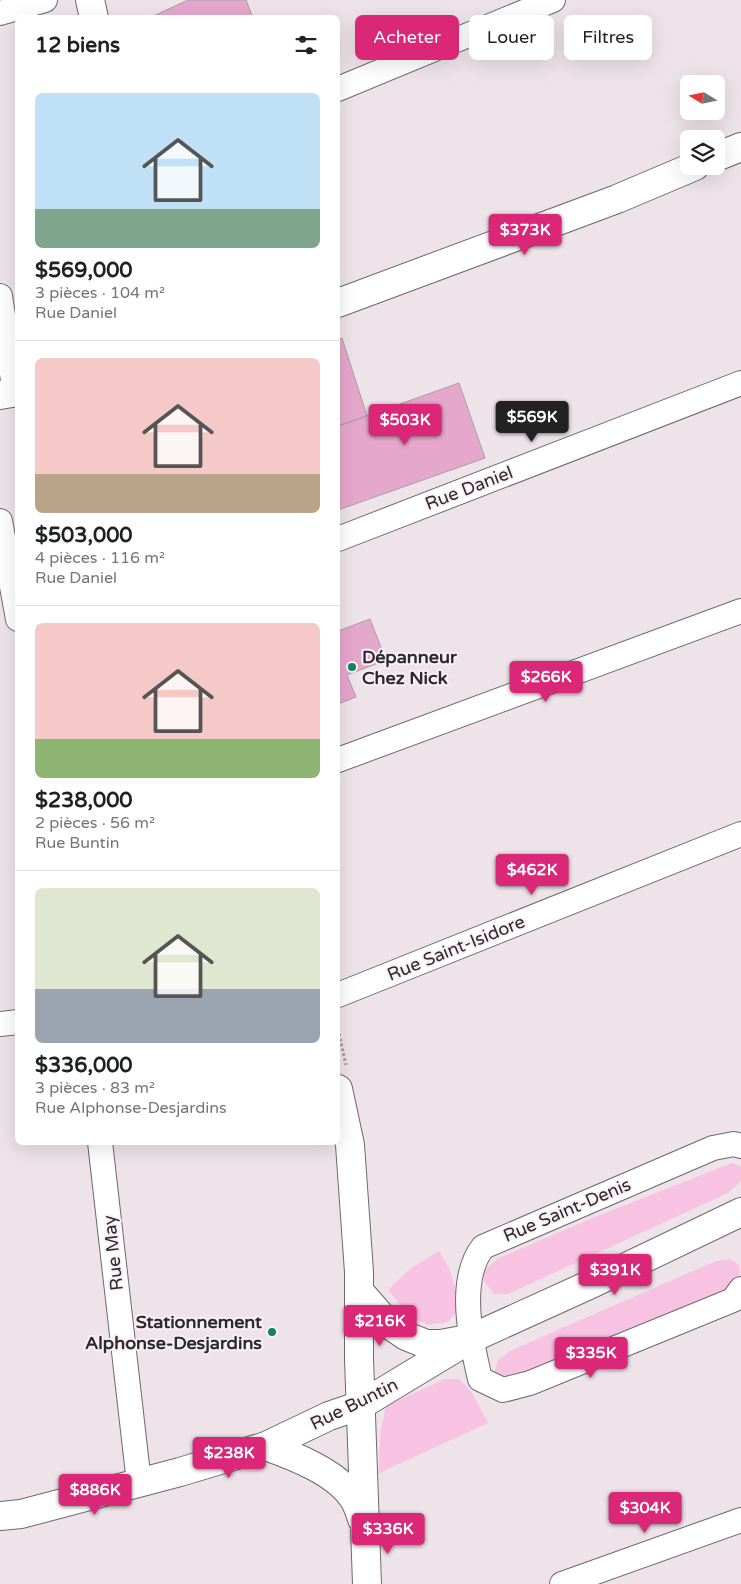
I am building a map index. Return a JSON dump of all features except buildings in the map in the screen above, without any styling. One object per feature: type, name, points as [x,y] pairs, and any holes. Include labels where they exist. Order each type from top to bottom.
[{"type":"street","points":[[0,13],[45,0]]},
{"type":"street","points":[[90,0],[93,15]]},
{"type":"street","points":[[340,88],[553,0]]},
{"type":"street","points":[[725,153],[741,147]]},
{"type":"street","points":[[340,302],[617,199],[680,172]]},
{"type":"street","points":[[0,296],[11,393]]},
{"type":"street","name":"Rue Daniel","points":[[340,537],[741,383]]},
{"type":"street","points":[[0,520],[15,602]]},
{"type":"street","points":[[340,759],[741,611]]},
{"type":"street","name":"Rue Saint-Isidore","points":[[340,994],[741,834]]},
{"type":"street","points":[[0,1024],[15,1022]]},
{"type":"street","points":[[340,1098],[350,1145],[359,1291],[359,1359],[368,1584]]},
{"type":"street","name":"Rue Saint-Denis","points":[[741,1146],[734,1144],[713,1148],[483,1247],[475,1257],[468,1298],[470,1339],[480,1379],[503,1390],[530,1384],[733,1300],[741,1289]]},
{"type":"street","name":"Rue May","points":[[100,1145],[139,1483]]},
{"type":"street","name":"Rue Buntin","points":[[0,1516],[21,1514],[139,1483],[266,1446],[329,1416],[361,1405],[470,1339],[591,1284],[741,1212]]},
{"type":"street","points":[[359,1291],[387,1323],[406,1336],[426,1344],[441,1344],[470,1339]]},
{"type":"street","points":[[266,1446],[295,1457],[339,1483],[355,1500],[365,1527]]},
{"type":"street","points":[[562,1584],[741,1520]]},
{"type":"shaded area","points":[[732,1163],[741,1167],[741,1181],[728,1193],[508,1294],[494,1294],[484,1281],[484,1271],[497,1259],[590,1219]]},
{"type":"shaded area","points":[[439,1251],[449,1268],[461,1305],[448,1322],[427,1325],[409,1315],[388,1290],[410,1269]]},
{"type":"shaded area","points":[[730,1259],[739,1265],[740,1279],[720,1297],[509,1378],[494,1374],[498,1360],[512,1350],[716,1261]]},
{"type":"shaded area","points":[[445,1379],[459,1379],[472,1393],[488,1423],[379,1473],[380,1435],[386,1406]]},
{"type":"place","name":"Dépanneur Chez Nick","points":[[352,667]]},
{"type":"place","name":"Stationnement Alphonse-Desjardins","points":[[272,1332]]}]
